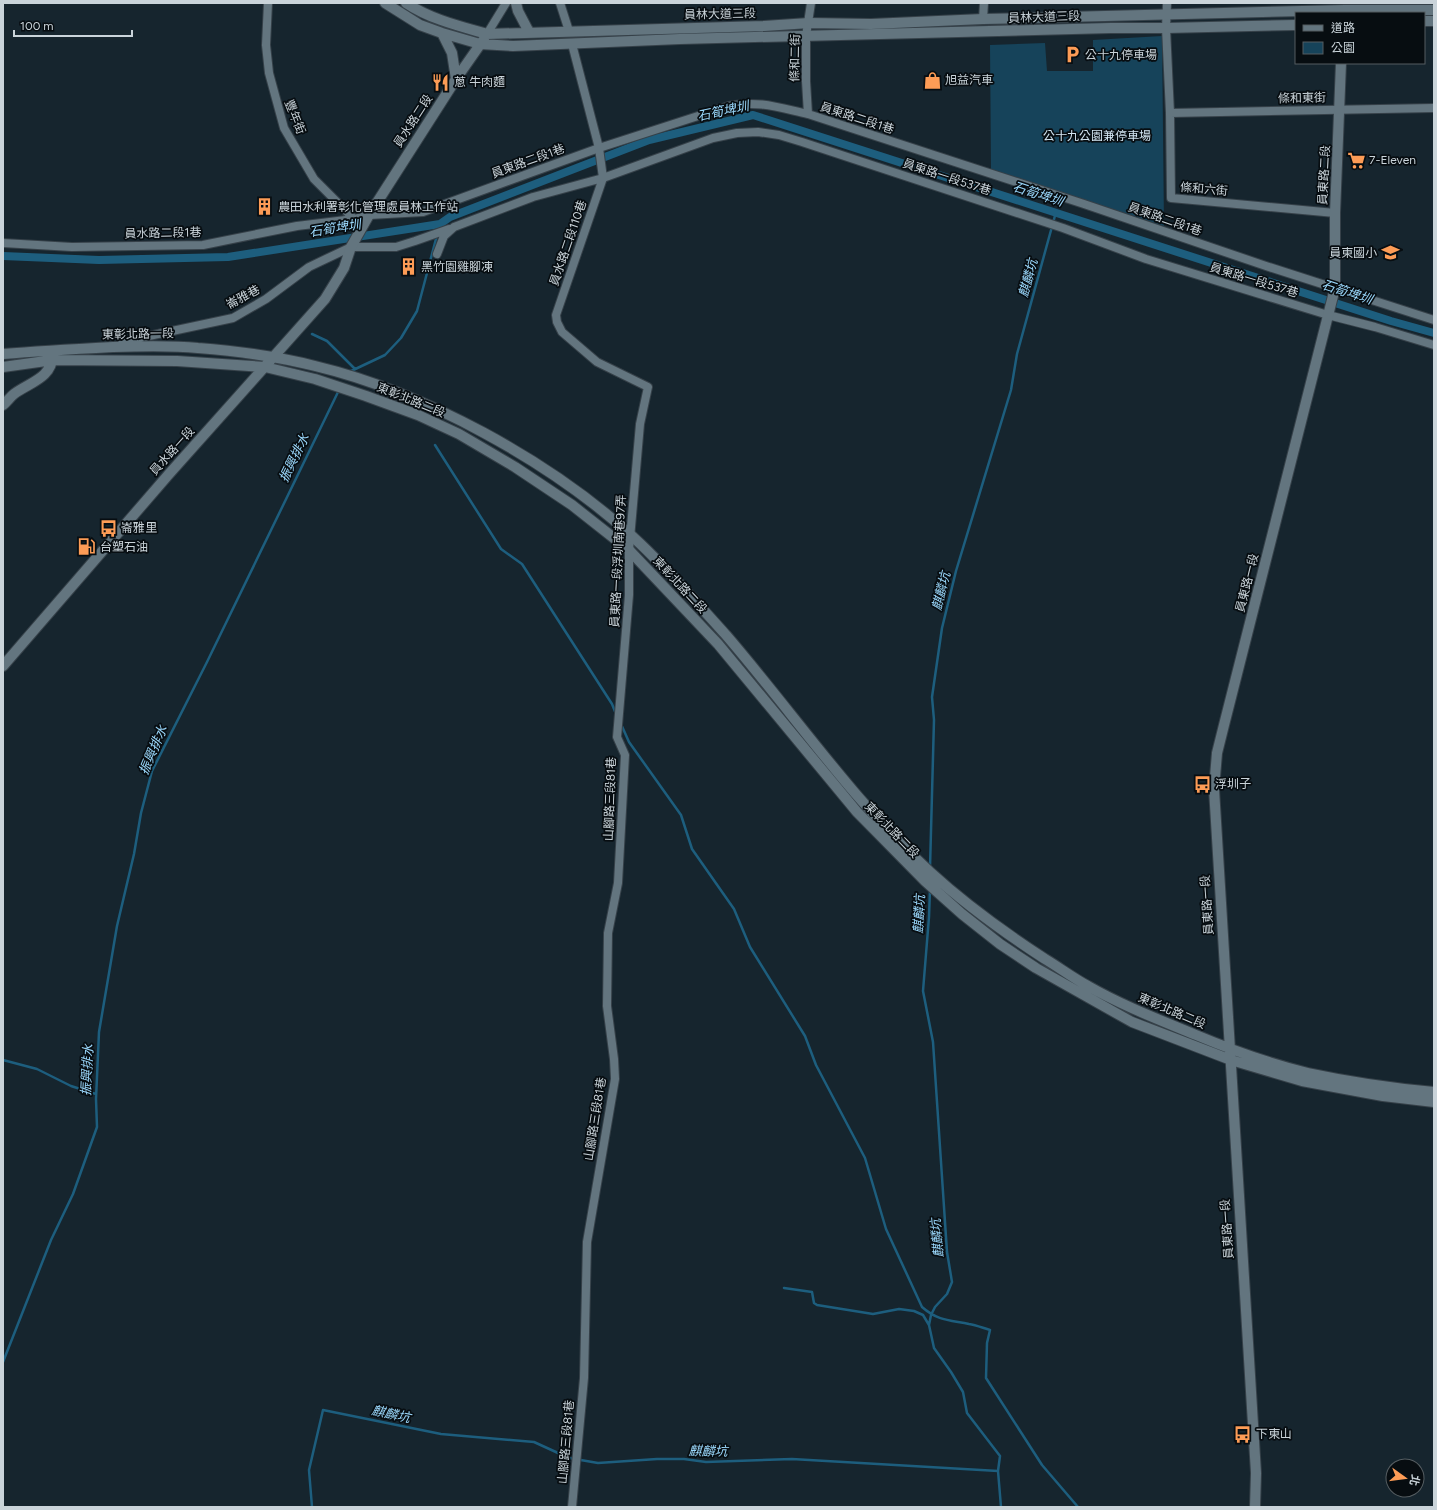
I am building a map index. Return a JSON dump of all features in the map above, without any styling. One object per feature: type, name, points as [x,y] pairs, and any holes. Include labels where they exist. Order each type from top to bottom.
[{"type":"street","name":"豐年街","points":[[268,3],[266,45],[269,73],[284,128],[314,179],[354,219]]},
{"type":"street","name":"員林大道三段","points":[[385,3],[420,25],[442,33],[480,44],[513,46],[680,39],[1111,28],[1295,25]]},
{"type":"street","points":[[406,3],[418,11],[486,34]]},
{"type":"street","name":"員水路二段","points":[[351,247],[369,214],[506,3]]},
{"type":"street","points":[[516,3],[518,11],[529,32]]},
{"type":"street","points":[[560,3],[569,31]]},
{"type":"street","name":"條和二街","points":[[808,114],[806,36],[811,3]]},
{"type":"street","points":[[983,19],[984,3]]},
{"type":"street","name":"條和六街","points":[[1167,3],[1166,28],[1170,113],[1171,198],[1335,213]]},
{"type":"street","points":[[1372,3],[1387,10]]},
{"type":"street","name":"員林大道三段","points":[[486,34],[764,26],[809,23],[872,24],[983,19],[1345,9],[1434,10]]},
{"type":"street","points":[[442,33],[452,53],[456,79]]},
{"type":"street","points":[[572,44],[599,148],[603,178]]},
{"type":"street","name":"員東路二段","points":[[1328,315],[1335,288],[1335,213],[1341,64]]},
{"type":"street","name":"員東路二段1巷","points":[[369,214],[423,212],[599,148],[729,106],[744,103],[761,104],[808,114],[1434,320]]},
{"type":"street","name":"條和東街","points":[[1170,113],[1434,108]]},
{"type":"street","name":"員東路一段537巷","points":[[351,247],[396,247],[454,227],[532,197],[603,178],[713,138],[737,133],[758,132],[779,135],[1014,211],[1146,258],[1328,315],[1434,344]]},
{"type":"street","name":"員水路二段110巷","points":[[603,178],[556,315],[557,322],[562,332],[597,362],[648,387]]},
{"type":"street","name":"員水路二段1巷","points":[[3,243],[72,247],[203,245],[297,226],[354,219],[369,214]]},
{"type":"street","points":[[437,254],[444,236],[454,227]]},
{"type":"street","name":"崙雅巷","points":[[112,347],[144,337],[233,318],[266,300],[309,267],[351,247]]},
{"type":"street","name":"員水路一段","points":[[3,666],[169,474],[325,299],[344,268],[351,247]]},
{"type":"street","name":"員東路一段","points":[[1255,1507],[1256,1473],[1231,1060],[1214,813],[1214,789],[1217,753],[1328,315]]},
{"type":"street","name":"東彰北路一段","points":[[3,354],[54,350],[150,346],[194,347],[274,357]]},
{"type":"street","points":[[3,405],[14,394],[43,377],[53,360],[54,350]]},
{"type":"street","name":"東彰北路二段","points":[[274,357],[318,366],[415,400],[462,421],[522,456],[580,493],[631,535],[665,569],[727,637],[865,805],[925,868],[930,882],[971,907],[1006,933],[1087,986],[1136,1011],[1230,1049],[1305,1072],[1384,1087],[1434,1092]]},
{"type":"street","points":[[3,367],[53,360],[177,361],[265,367]]},
{"type":"street","name":"東彰北路二段","points":[[265,367],[315,379],[418,415],[459,434],[515,467],[572,505],[629,550],[718,644],[857,812],[962,914],[1000,944],[1036,968],[1132,1022],[1231,1060],[1302,1081],[1383,1096],[1434,1102]]},
{"type":"street","name":"員東路一段浮圳南巷97弄","points":[[617,737],[629,595],[629,550],[640,424],[648,387]]},
{"type":"street","name":"山腳路三段81巷","points":[[572,1507],[584,1378],[587,1242],[615,1079],[607,1006],[608,933],[618,883],[625,755],[617,737]]},
{"type":"green space","name":"公十九公園兼停車場","points":[[1162,36],[1164,226],[991,170],[990,45],[1045,43],[1047,71],[1093,71],[1093,40]]},
{"type":"waterway","name":"石筍埤圳","points":[[3,256],[99,260],[228,257],[440,224],[450,217],[649,140],[753,115],[1391,321],[1434,333]]},
{"type":"waterway","name":"麒麟坑","points":[[930,868],[934,720],[932,697],[942,628],[956,571],[1011,390],[1017,354],[1056,212]]},
{"type":"waterway","name":"振興排水","points":[[438,230],[440,224]]},
{"type":"waterway","name":"振興排水","points":[[349,372],[385,355],[401,338],[417,311],[437,235]]},
{"type":"waterway","points":[[312,334],[327,341],[355,369]]},
{"type":"waterway","name":"振興排水","points":[[3,1362],[51,1240],[73,1194],[97,1127],[96,1099],[99,1032],[117,926],[134,854],[141,813],[152,771],[207,662],[339,390]]},
{"type":"waterway","points":[[435,445],[501,549],[522,564],[612,704],[616,714]]},
{"type":"waterway","points":[[621,724],[629,742],[681,815],[692,849],[734,909],[750,947],[805,1036],[816,1065],[865,1158],[886,1229],[922,1307],[933,1315],[950,1321],[974,1325],[990,1330],[987,1343],[986,1378],[1042,1465],[1078,1507]]},
{"type":"waterway","name":"麒麟坑","points":[[312,1507],[309,1470],[323,1410],[441,1434],[534,1442],[569,1458],[598,1463],[657,1459],[684,1459],[706,1462],[792,1459],[998,1471],[1000,1456],[967,1413],[963,1392],[934,1348],[929,1325],[931,1315],[935,1307],[947,1294],[952,1282],[947,1252],[933,1042],[923,991],[930,889]]},
{"type":"waterway","points":[[3,1060],[37,1069],[71,1086],[96,1094]]},
{"type":"waterway","points":[[784,1288],[812,1292],[814,1303],[817,1305],[873,1314],[899,1309],[914,1311],[923,1315],[929,1325]]},
{"type":"waterway","points":[[998,1471],[1001,1507]]},
{"type":"place","name":"公十九停車場","points":[[1072,55]]},
{"type":"place","name":"旭益汽車","points":[[932,80]]},
{"type":"place","name":"蔥 牛肉麵","points":[[441,82]]},
{"type":"place","name":"7-Eleven","points":[[1356,160]]},
{"type":"place","name":"農田水利署彰化管理處員林工作站","points":[[265,207]]},
{"type":"place","name":"員東國小","points":[[1390,253]]},
{"type":"place","name":"黑竹園雞腳凍","points":[[408,267]]},
{"type":"place","name":"崙雅里","points":[[108,528]]},
{"type":"place","name":"台塑石油","points":[[87,547]]},
{"type":"place","name":"浮圳子","points":[[1202,784]]},
{"type":"place","name":"下東山","points":[[1243,1434]]}]
